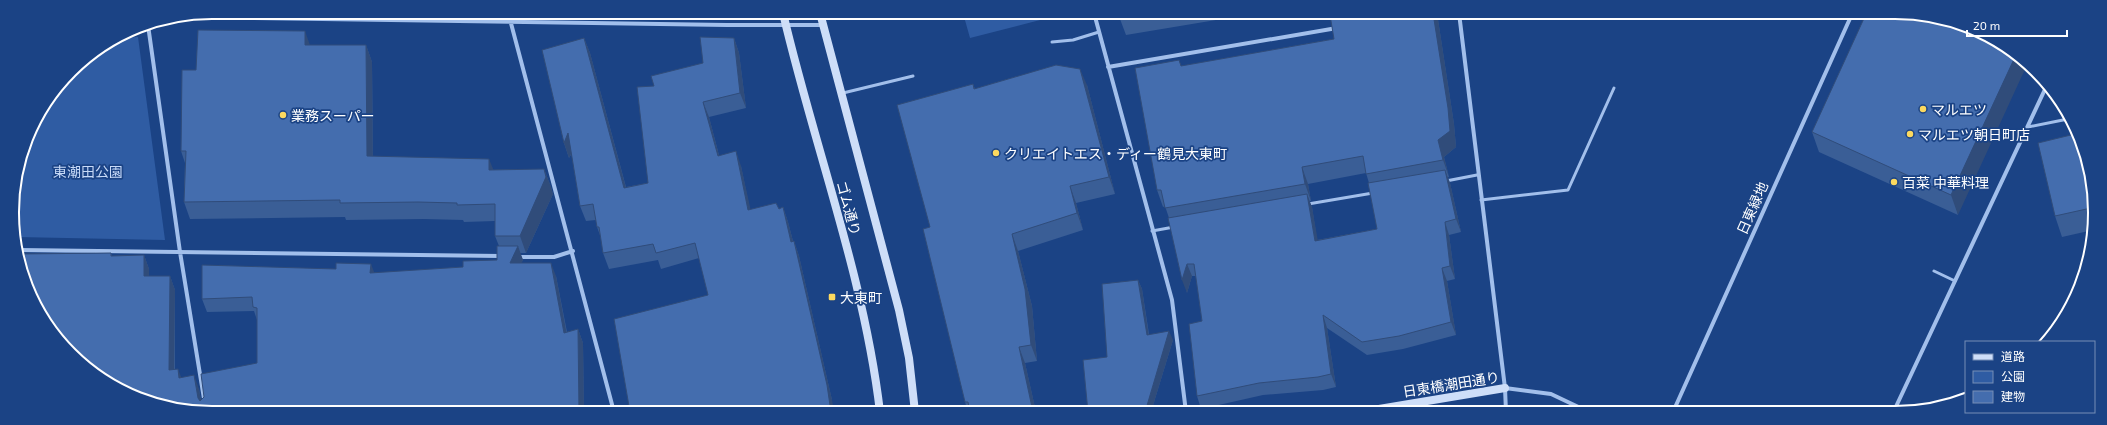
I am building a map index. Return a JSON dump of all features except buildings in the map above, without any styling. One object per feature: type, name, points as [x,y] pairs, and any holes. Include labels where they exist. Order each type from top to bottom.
[{"type":"street","points":[[317,19],[786,26],[823,25]]},
{"type":"street","points":[[510,19],[573,251],[612,406]]},
{"type":"street","name":"ゴム通り","points":[[784,19],[865,316],[875,370],[879,406]]},
{"type":"street","name":"ゴム通り","points":[[822,19],[899,310],[909,358],[914,406]]},
{"type":"street","points":[[1096,19],[1172,300],[1185,406]]},
{"type":"street","points":[[1460,19],[1477,175],[1505,388],[1506,406]]},
{"type":"street","name":"日東緑地","points":[[1676,406],[1850,19]]},
{"type":"street","points":[[1108,67],[1343,27]]},
{"type":"street","points":[[149,30],[180,252],[205,406]]},
{"type":"street","points":[[1896,406],[2044,91]]},
{"type":"street","points":[[23,250],[554,257],[573,251]]},
{"type":"street","name":"日東橋潮田通り","points":[[1397,406],[1505,388],[1551,394],[1576,406]]},
{"type":"lane","points":[[1052,42],[1073,40],[1099,32]]},
{"type":"lane","points":[[841,93],[913,76]]},
{"type":"lane","points":[[1481,200],[1568,190],[1614,88]]},
{"type":"lane","points":[[2028,127],[2064,120]]},
{"type":"lane","points":[[1440,182],[1477,175]]},
{"type":"lane","points":[[1307,204],[1377,192]]},
{"type":"lane","points":[[1152,231],[1182,226]]},
{"type":"lane","points":[[1934,271],[1955,281]]},
{"type":"green space","points":[[965,19],[1044,19],[970,38]]},
{"type":"green space","name":"東潮田公園","points":[[130,37],[138,37],[165,240],[21,237],[19,225],[19,200],[23,175],[29,150],[45,116],[67,85],[85,67],[105,52]]},
{"type":"place","name":"マルエツ","points":[[1923,109]]},
{"type":"place","name":"業務スーパー","points":[[283,115]]},
{"type":"place","name":"マルエツ朝日町店","points":[[1910,134]]},
{"type":"place","name":"クリエイトエス・ディー鶴見大東町","points":[[996,153]]},
{"type":"place","name":"百菜 中華料理","points":[[1894,182]]},
{"type":"place","name":"大東町","points":[[832,297]]}]
